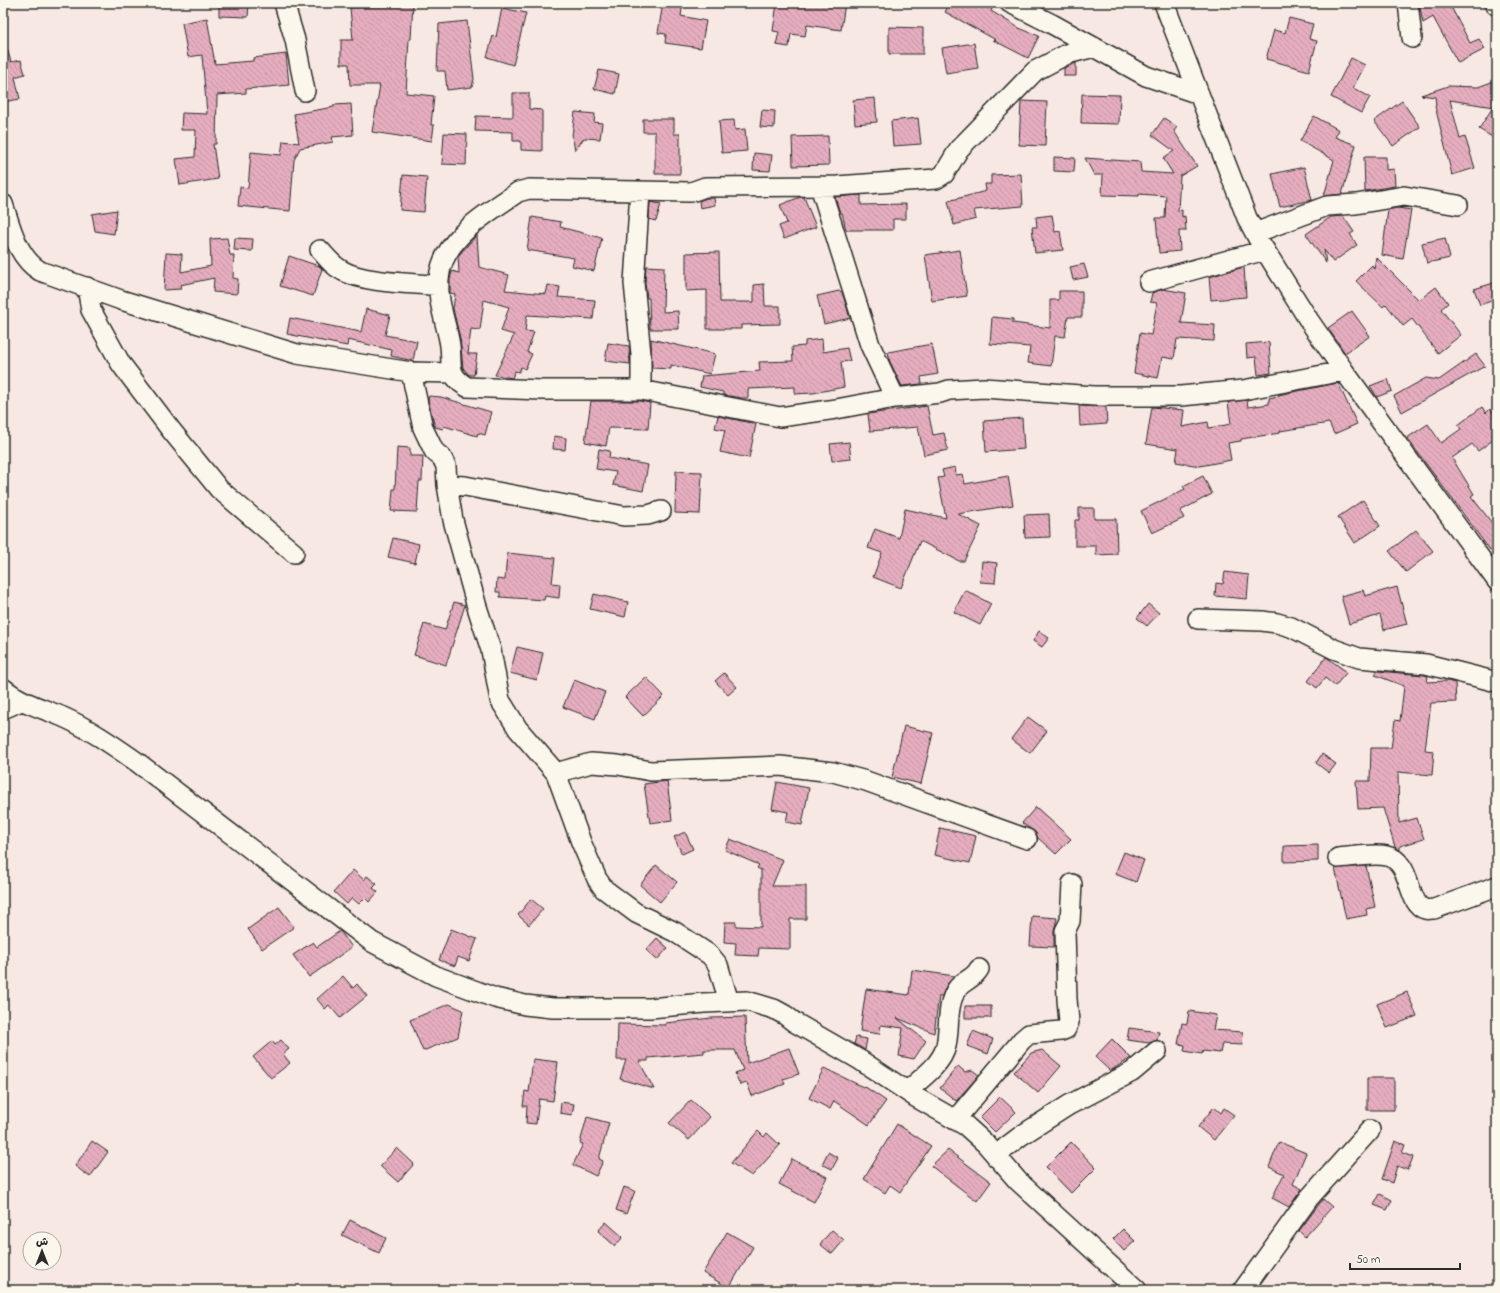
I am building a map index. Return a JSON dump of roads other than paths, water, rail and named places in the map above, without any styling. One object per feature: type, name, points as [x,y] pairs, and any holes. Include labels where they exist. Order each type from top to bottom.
[{"type":"street","points":[[284,3],[295,40],[304,91]]},
{"type":"street","points":[[1010,3],[1146,76],[1199,94]]},
{"type":"street","points":[[1164,3],[1247,218],[1255,233],[1310,322],[1344,371],[1497,581]]},
{"type":"street","points":[[1408,3],[1412,38]]},
{"type":"street","points":[[1094,47],[1067,54],[1035,71],[959,149],[944,174],[936,179],[820,186],[705,187],[691,192],[529,189],[518,192],[458,237],[450,249],[442,267],[439,286],[441,307],[449,340],[452,373],[467,387],[541,390],[641,390],[780,417],[836,409],[895,398],[968,388],[1094,396],[1181,396],[1243,390],[1344,371]]},
{"type":"street","points":[[820,186],[870,345],[895,398]]},
{"type":"street","points":[[640,192],[634,283],[640,354],[641,390]]},
{"type":"street","points":[[1255,233],[1327,206],[1356,204],[1404,196],[1458,205]]},
{"type":"street","points":[[3,204],[14,237],[31,265],[40,271],[121,300],[297,354],[411,372],[452,373]]},
{"type":"street","points":[[320,250],[334,265],[343,271],[358,276],[439,286]]},
{"type":"street","points":[[1149,282],[1265,250]]},
{"type":"street","points":[[87,288],[91,310],[121,364],[171,430],[219,489],[294,553]]},
{"type":"street","points":[[411,372],[423,428],[434,451],[445,463],[453,520],[477,607],[491,650],[500,700],[518,730],[556,773],[596,879],[604,890],[636,913],[675,932],[710,956],[718,965],[729,1002]]},
{"type":"street","points":[[447,485],[465,486],[624,516],[648,515],[661,511]]},
{"type":"street","points":[[1198,619],[1278,623],[1292,627],[1334,649],[1359,658],[1426,664],[1497,682]]},
{"type":"street","points":[[3,688],[21,700],[64,718],[98,736],[137,762],[372,942],[436,976],[495,998],[525,1005],[553,1008],[650,1008],[747,1002],[768,1007],[785,1015],[794,1022],[860,1060],[907,1091],[966,1126],[1018,1181],[1137,1290]]},
{"type":"street","points":[[3,709],[21,700]]},
{"type":"street","points":[[556,773],[591,763],[618,765],[651,771],[780,766],[833,772],[866,781],[1028,839]]},
{"type":"street","points":[[1338,858],[1387,856],[1395,859],[1403,869],[1419,905],[1425,909],[1434,909],[1497,886]]},
{"type":"street","points":[[955,1120],[1022,1040],[1029,1034],[1061,1031],[1066,1029],[1069,1022],[1065,931],[1070,921],[1072,884]]},
{"type":"street","points":[[907,1091],[940,1059],[946,1046],[951,1003],[957,988],[975,976],[979,969]]},
{"type":"street","points":[[997,1158],[1006,1147],[1022,1135],[1069,1104],[1132,1072],[1157,1051]]},
{"type":"street","points":[[1243,1290],[1309,1198],[1370,1130]]}]
